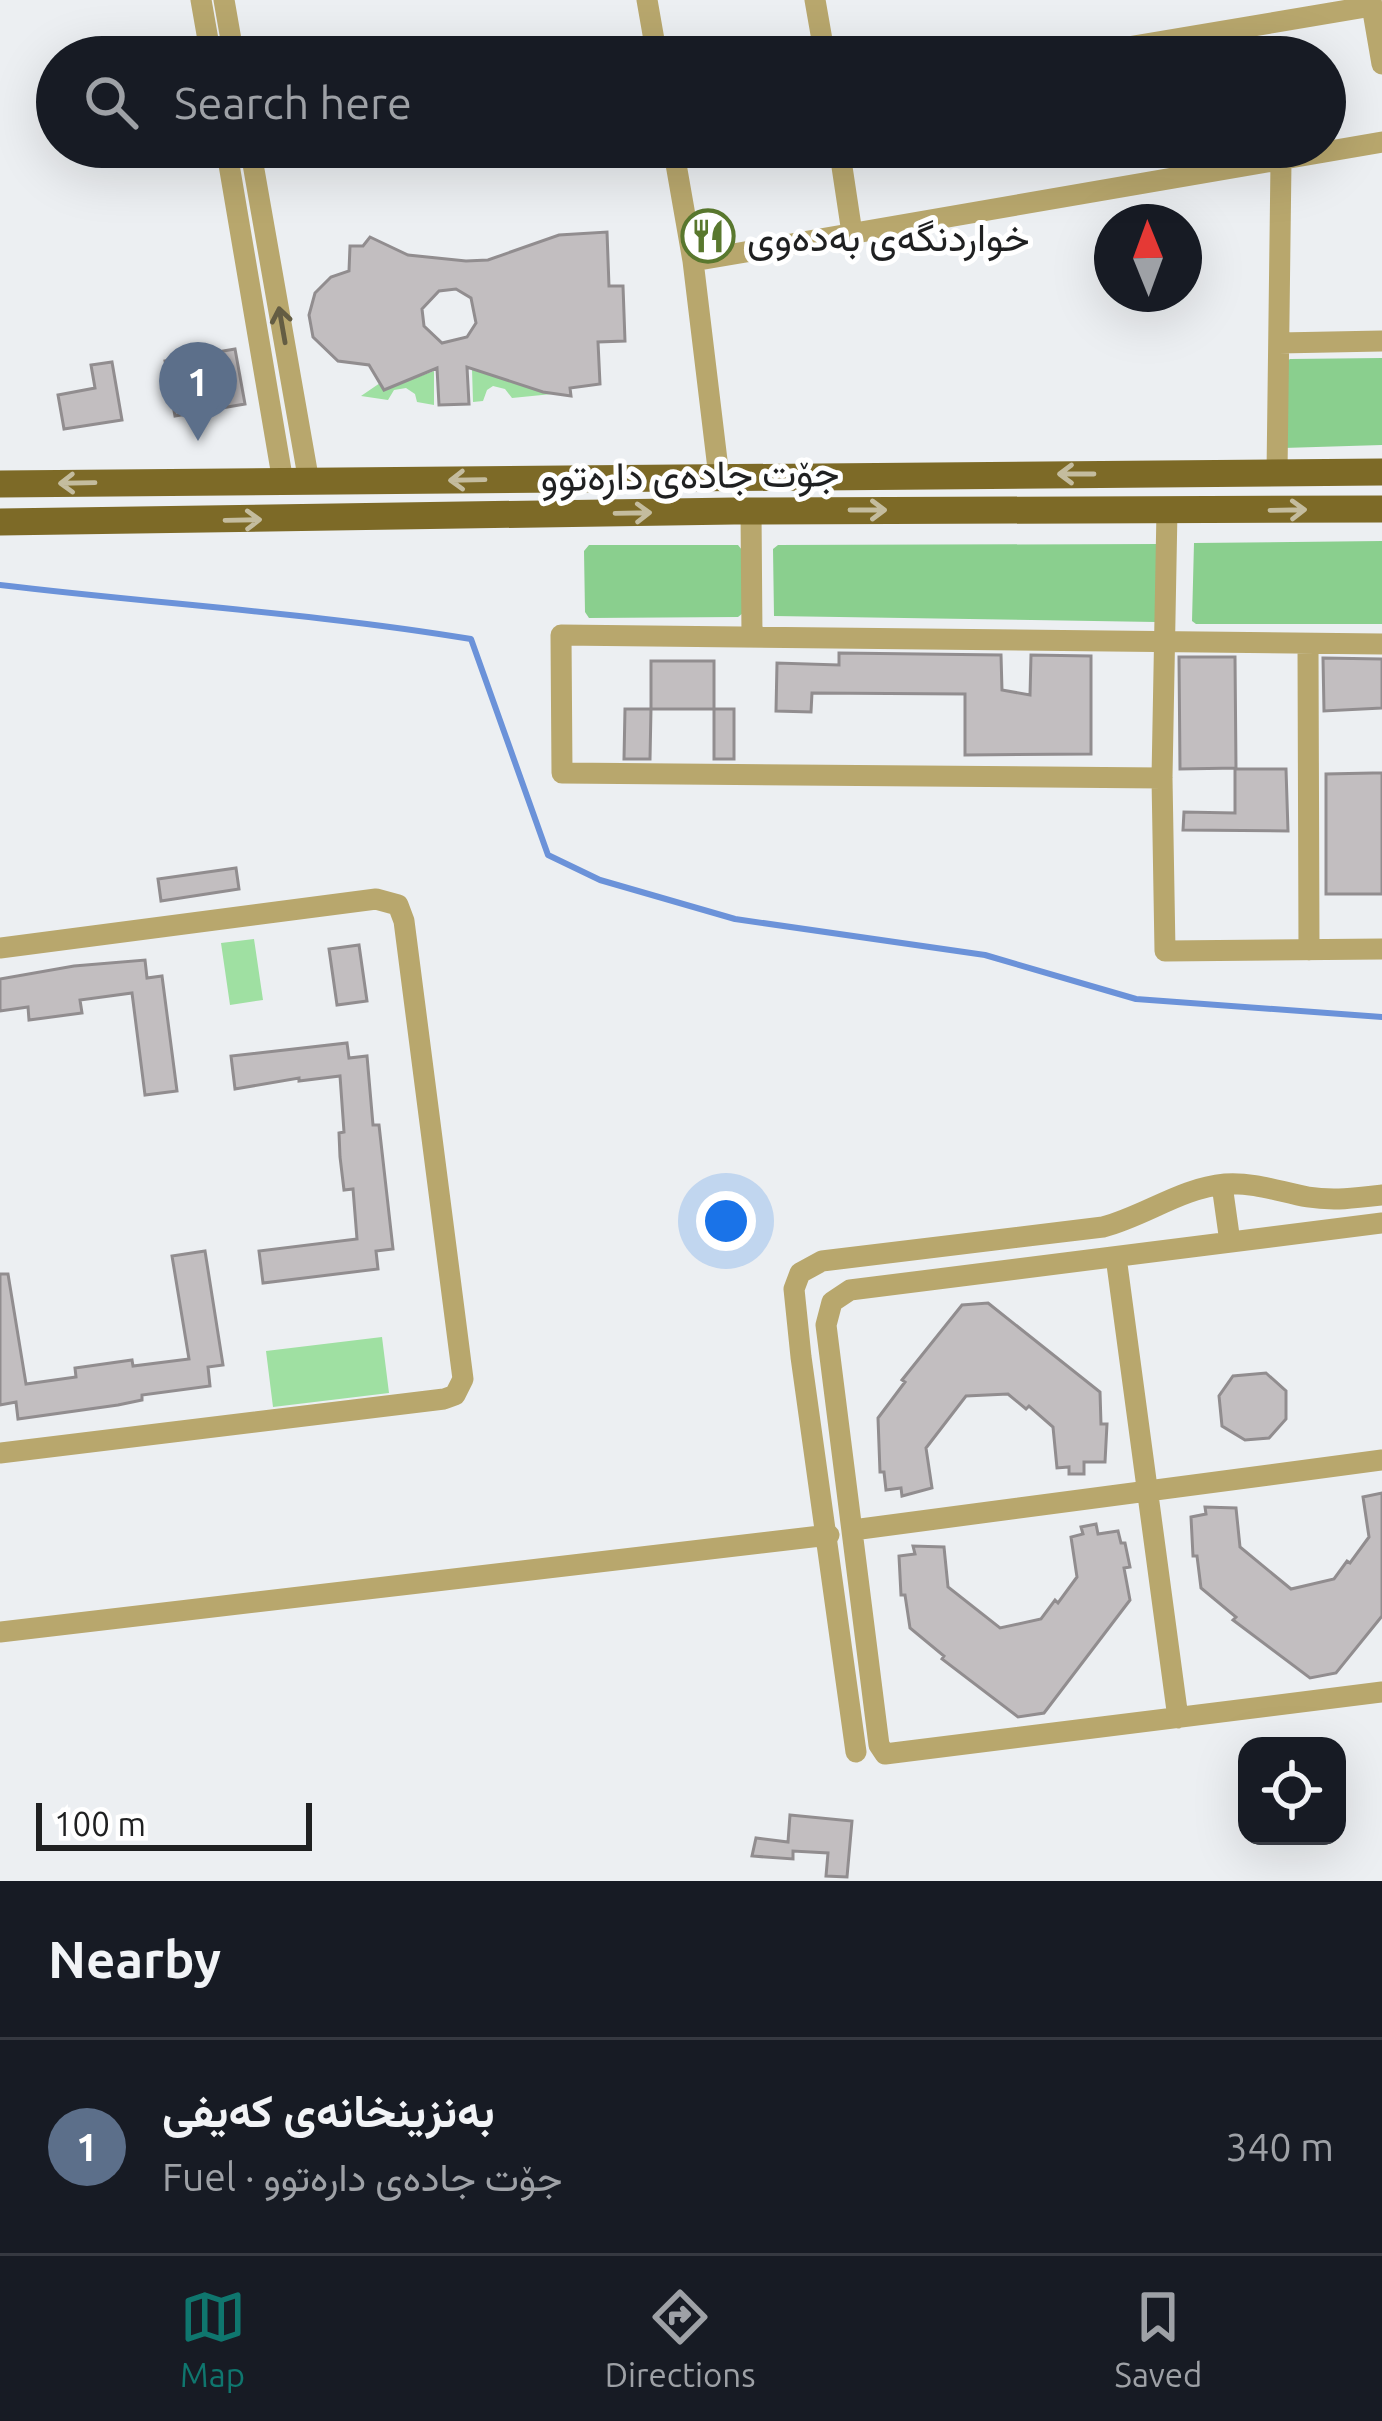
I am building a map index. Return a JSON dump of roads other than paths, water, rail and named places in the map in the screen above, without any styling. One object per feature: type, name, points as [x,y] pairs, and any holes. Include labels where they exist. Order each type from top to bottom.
[{"type":"main road","name":"جۆت جادەی دارەتوو","points":[[0,484],[1382,472]]},
{"type":"main road","points":[[994,474],[994,510]]},
{"type":"main road","name":"جۆت جادەی دارەتوو","points":[[0,522],[751,511],[1382,509]]},
{"type":"street","points":[[201,0],[207,36]]},
{"type":"street","points":[[224,0],[230,36]]},
{"type":"street","points":[[647,0],[653,36]]},
{"type":"street","points":[[815,0],[821,36]]},
{"type":"street","points":[[1186,36],[1371,3],[1382,64]]},
{"type":"street","points":[[1346,149],[1382,142]]},
{"type":"street","points":[[229,168],[269,406],[296,482]]},
{"type":"street","points":[[254,168],[295,400],[296,482]]},
{"type":"street","points":[[677,168],[719,477]]},
{"type":"street","points":[[842,168],[852,233]]},
{"type":"street","points":[[693,261],[1245,168]]},
{"type":"street","points":[[1277,473],[1281,168]]},
{"type":"street","points":[[1279,343],[1382,341]]},
{"type":"street","points":[[269,406],[295,400]]},
{"type":"street","points":[[1168,510],[1162,778],[1165,951],[1382,949]]},
{"type":"street","points":[[751,511],[752,637]]},
{"type":"street","points":[[1162,778],[562,772],[561,635],[1382,644]]},
{"type":"street","points":[[1308,645],[1309,950]]},
{"type":"street","points":[[0,948],[376,899],[398,905],[404,921],[464,1379],[455,1395],[444,1399],[0,1453]]},
{"type":"street","points":[[1222,1185],[1230,1242]]},
{"type":"street","points":[[856,1752],[795,1297],[796,1281],[806,1267],[1103,1227],[1187,1192],[1222,1185],[1253,1185],[1324,1199],[1382,1195]]},
{"type":"street","points":[[1382,1222],[838,1294],[826,1325],[878,1745],[885,1754],[1382,1692]]},
{"type":"street","points":[[1116,1257],[1178,1718]]},
{"type":"street","points":[[853,1530],[1382,1460]]},
{"type":"street","points":[[0,1632],[829,1535]]},
{"type":"waterway","points":[[0,585],[295,615],[471,639],[548,855],[600,880],[735,919],[985,955],[1136,999],[1382,1017]]},
{"type":"place","name":"خواردنگەی بەدەوی","points":[[708,236]]},
{"type":"place","name":"بەنزینخانەی کەیفی","points":[[198,441]]}]
